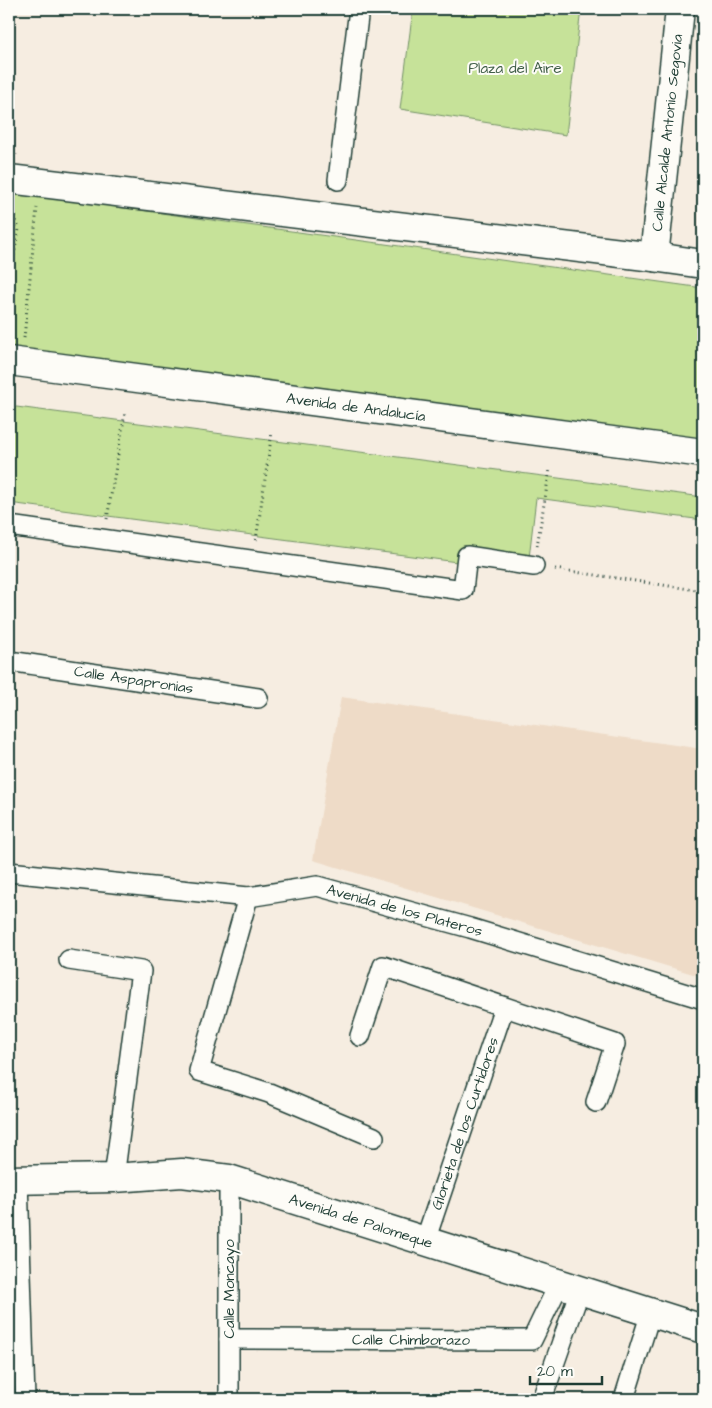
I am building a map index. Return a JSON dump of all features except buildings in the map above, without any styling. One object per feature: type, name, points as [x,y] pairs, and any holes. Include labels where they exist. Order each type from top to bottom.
[{"type":"main road","name":"Calle Alcalde Antonio Segovia","points":[[654,257],[680,9]]},
{"type":"main road","points":[[9,179],[703,264]]},
{"type":"main road","name":"Avenida de Andalucía","points":[[16,351],[703,453]]},
{"type":"main road","name":"Avenida de Palomeque","points":[[13,1180],[114,1178],[182,1174],[229,1179],[703,1329]]},
{"type":"street","points":[[338,180],[359,9]]},
{"type":"street","points":[[9,526],[463,590],[467,556],[534,566]]},
{"type":"street","name":"Calle Aspapronias","points":[[9,661],[258,698]]},
{"type":"street","name":"Avenida de los Plateros","points":[[9,872],[248,897],[317,886],[470,928],[703,999]]},
{"type":"street","points":[[248,897],[199,1071],[269,1093],[374,1137]]},
{"type":"street","points":[[69,960],[141,971],[114,1178]]},
{"type":"street","points":[[360,1036],[383,966],[615,1044],[596,1102]]},
{"type":"street","name":"Glorieta de los Curtidores","points":[[425,1241],[504,1007]]},
{"type":"street","name":"Calle Moncayo","points":[[229,1179],[229,1399]]},
{"type":"street","points":[[13,1180],[25,1399]]},
{"type":"street","points":[[542,1399],[570,1287]]},
{"type":"street","name":"Calle Chimborazo","points":[[229,1339],[532,1340],[570,1287]]},
{"type":"street","points":[[624,1399],[650,1312]]},
{"type":"path","points":[[16,351],[37,208]]},
{"type":"path","points":[[103,539],[125,413]]},
{"type":"path","points":[[253,560],[272,432]]},
{"type":"path","points":[[550,468],[534,566],[703,591]]},
{"type":"shaded area","points":[[341,697],[703,749],[703,977],[313,860]]},
{"type":"green space","name":"Plaza del Aire","points":[[413,9],[581,9],[566,135],[400,109]]},
{"type":"green space","points":[[9,192],[703,288],[703,443],[9,350]]},
{"type":"green space","points":[[9,406],[703,497],[703,520],[536,498],[529,558],[459,550],[457,562],[9,503]]}]
